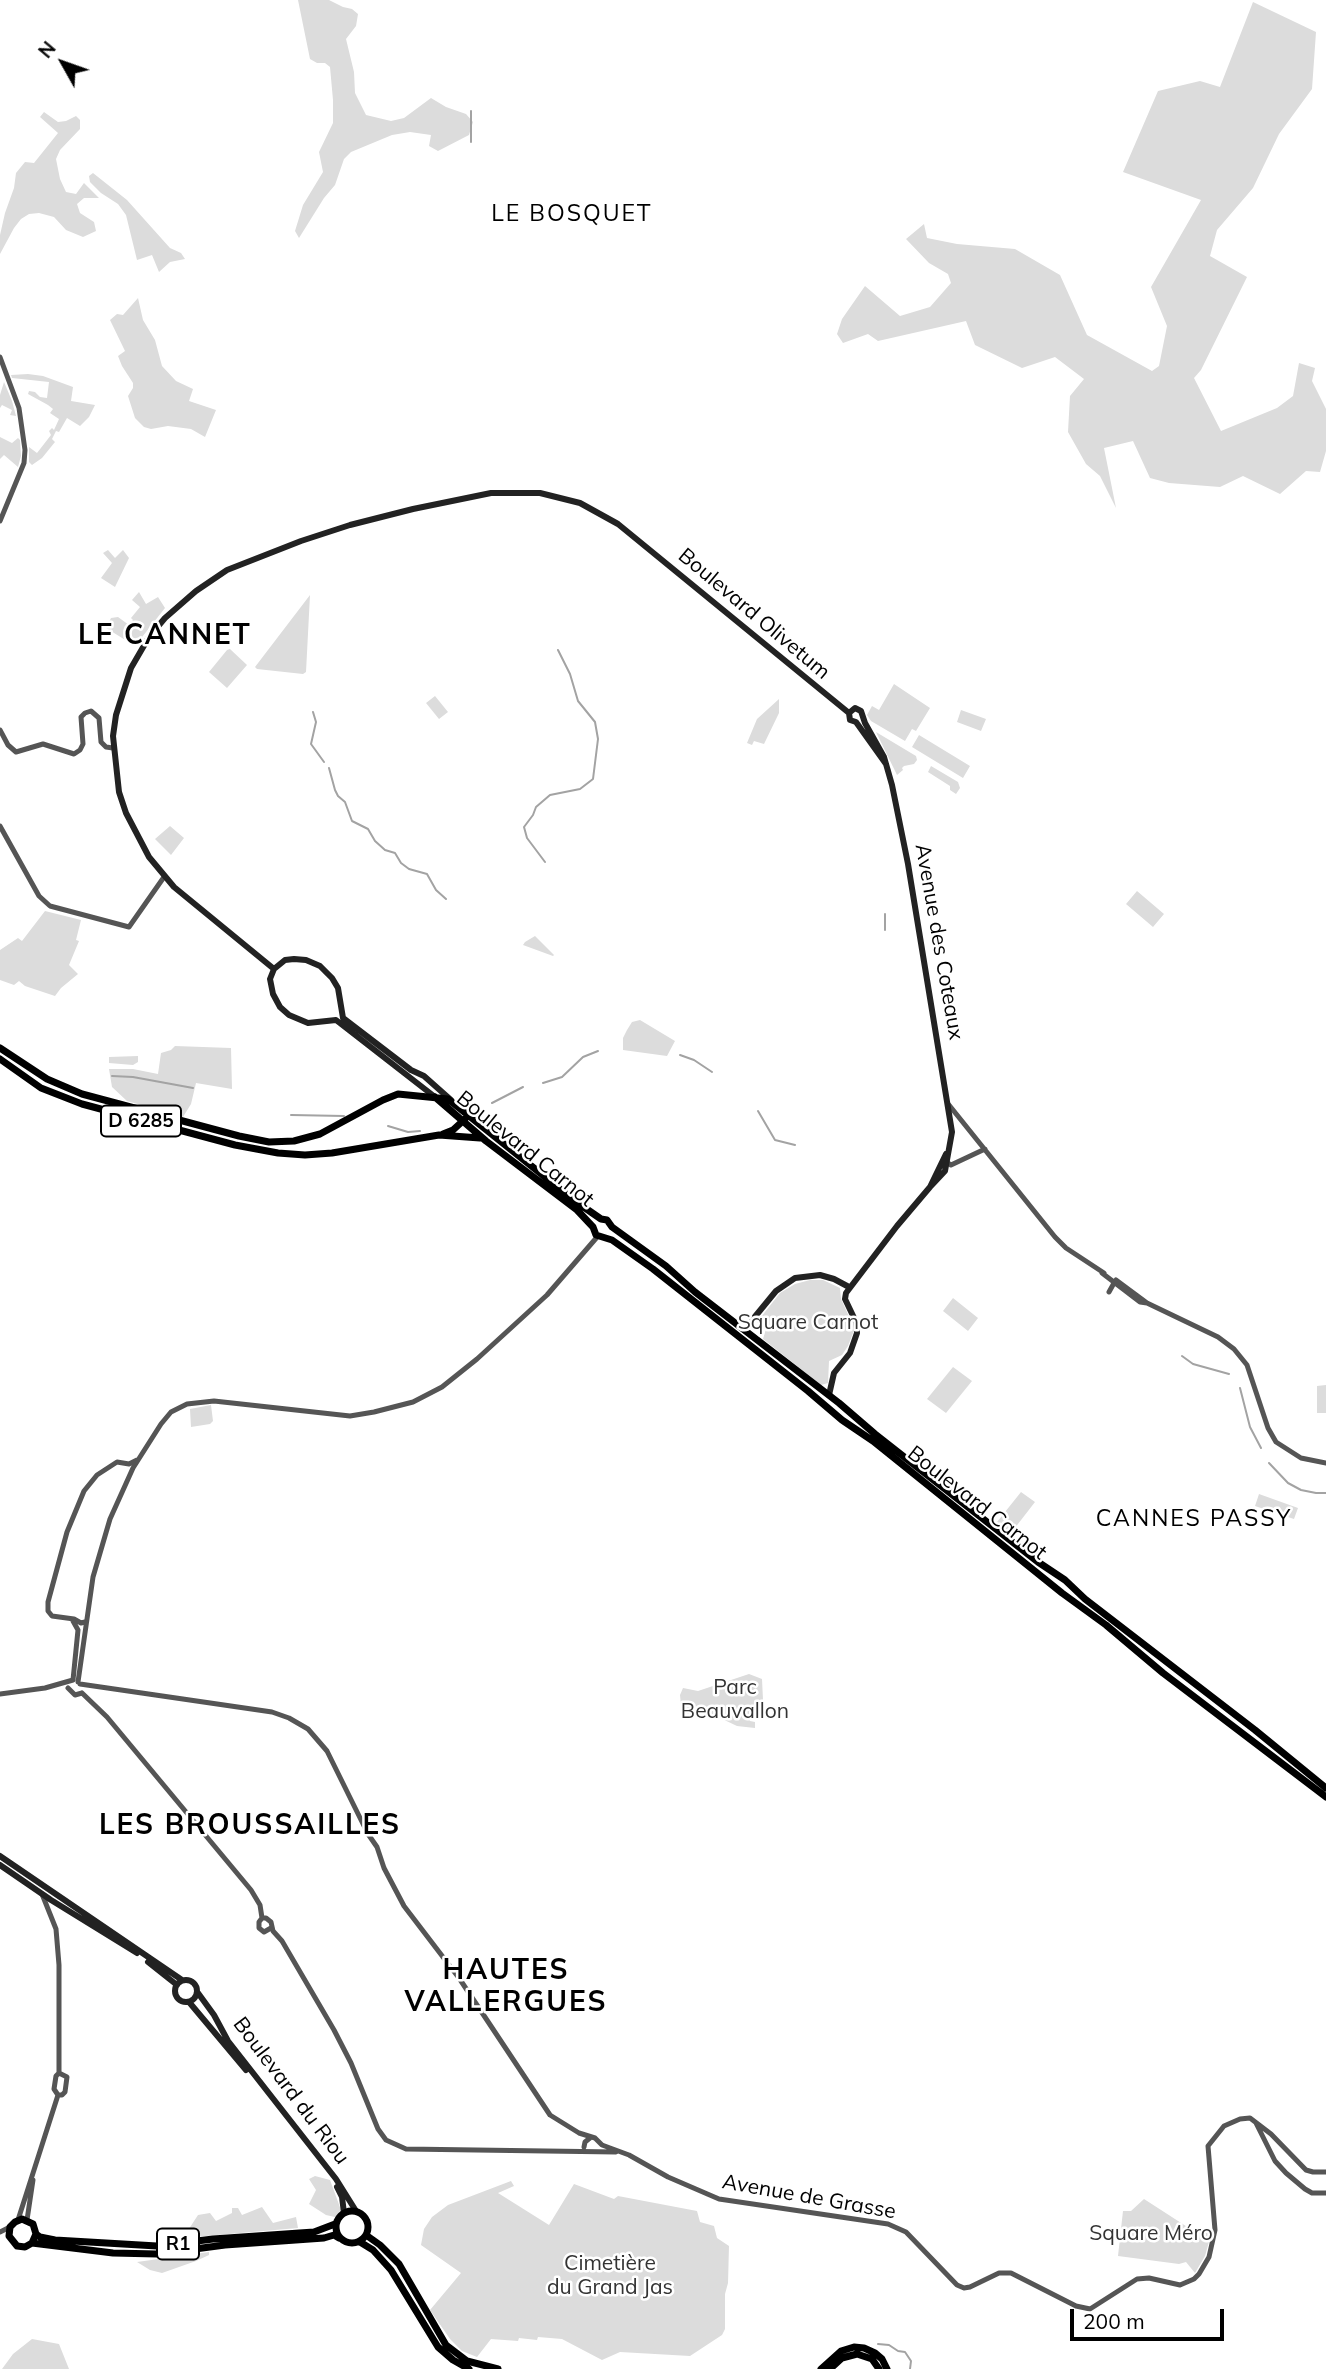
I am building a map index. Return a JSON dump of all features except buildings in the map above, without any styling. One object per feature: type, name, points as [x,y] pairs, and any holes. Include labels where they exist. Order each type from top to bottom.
[{"type":"main road","name":"Boulevard Olivetum","points":[[274,969],[164,877],[139,841],[125,813],[118,792],[113,748],[116,715],[129,672],[141,649],[165,618],[196,591],[227,570],[251,559],[350,525],[487,494],[533,492],[561,497],[589,507],[612,520],[849,713]]},
{"type":"main road","points":[[857,708],[863,715],[862,719],[856,722],[850,720],[849,713],[857,708]]},
{"type":"main road","name":"Avenue des Coteaux","points":[[849,1287],[948,1163],[951,1125],[908,864],[892,785],[886,764],[863,715]]},
{"type":"main road","name":"Avenue des Coteaux","points":[[856,722],[886,764]]},
{"type":"main road","points":[[295,958],[316,964],[335,982],[339,1001],[334,1013],[325,1021],[305,1023],[284,1011],[276,1001],[270,979],[274,969],[285,960],[295,958]]},
{"type":"main road","name":"Boulevard Carnot","points":[[339,1001],[343,1018],[411,1070],[428,1079],[529,1165],[601,1219]]},
{"type":"main road","name":"Boulevard Carnot","points":[[325,1021],[336,1020],[577,1210],[593,1227]]},
{"type":"main road","name":"D 6285","points":[[0,1048],[39,1075],[82,1094],[269,1142],[294,1141],[320,1134],[398,1094],[435,1097]]},
{"type":"main road","name":"D 6285","points":[[0,1059],[30,1081],[61,1097],[231,1144],[278,1153],[332,1153],[439,1135],[484,1139]]},
{"type":"main road","name":"Boulevard Carnot","points":[[435,1097],[453,1101]]},
{"type":"main road","points":[[439,1135],[451,1131],[468,1113]]},
{"type":"main road","name":"Avenue des Coteaux","points":[[940,1173],[950,1137]]},
{"type":"main road","points":[[601,1219],[610,1222],[612,1227],[611,1233],[602,1237],[593,1227],[601,1219]]},
{"type":"main road","name":"Boulevard Carnot","points":[[612,1227],[640,1246],[1326,1788]]},
{"type":"main road","name":"Boulevard Carnot","points":[[602,1237],[674,1285],[1163,1673],[1326,1797]]},
{"type":"main road","points":[[744,1329],[780,1286],[795,1278],[820,1275],[849,1287],[845,1298],[856,1322],[856,1338],[850,1353],[835,1373],[829,1395]]},
{"type":"main road","points":[[737,1323],[754,1317]]},
{"type":"main road","points":[[0,1856],[64,1904],[179,1982],[193,1981],[198,1993],[190,2002],[177,1997],[175,1991],[179,1982]]},
{"type":"main road","points":[[0,1865],[42,1894],[49,1902],[64,1904]]},
{"type":"main road","points":[[23,1872],[25,1877],[40,1888],[42,1894]]},
{"type":"main road","name":"Boulevard du Riou","points":[[198,1993],[211,2009],[228,2041],[336,2179],[356,2211]]},
{"type":"main road","name":"Boulevard du Riou","points":[[190,2002],[332,2179],[342,2197],[344,2213]]},
{"type":"main road","points":[[360,2242],[366,2235],[367,2222],[356,2211],[344,2213],[335,2224],[339,2238],[347,2243],[360,2242],[373,2250],[391,2270],[439,2347],[453,2360],[470,2369]]},
{"type":"main road","points":[[18,2220],[27,2220],[35,2227],[36,2234],[32,2243],[21,2247],[11,2241],[10,2227],[18,2220]]},
{"type":"main road","name":"R1","points":[[36,2234],[55,2240],[157,2246],[314,2232],[335,2224]]},
{"type":"main road","name":"R1","points":[[32,2243],[148,2255],[334,2235],[339,2238]]},
{"type":"main road","points":[[366,2235],[398,2264],[446,2345],[467,2361],[498,2369]]},
{"type":"main road","points":[[821,2369],[841,2351],[853,2347],[875,2353],[887,2369]]},
{"type":"main road","points":[[831,2369],[842,2358],[857,2354],[872,2359],[879,2369]]},
{"type":"street","points":[[0,357],[19,408],[25,450],[24,463],[0,521]]},
{"type":"street","points":[[0,730],[8,745],[16,752],[43,744],[68,754],[77,752],[83,742],[81,717],[91,711],[99,718],[101,742],[106,747],[113,748]]},
{"type":"street","points":[[0,827],[39,896],[47,905],[129,927],[164,877]]},
{"type":"street","points":[[949,1105],[1066,1248],[1147,1303],[1218,1337],[1234,1349],[1248,1365],[1268,1428],[1276,1442],[1300,1458],[1326,1463]]},
{"type":"street","points":[[951,1125],[955,1120],[962,1122]]},
{"type":"street","points":[[946,1153],[946,1161],[951,1165],[985,1149]]},
{"type":"street","points":[[76,1686],[85,1622],[101,1547],[127,1479],[165,1418],[178,1407],[193,1402],[220,1401],[350,1416],[404,1405],[424,1397],[468,1367],[542,1299],[602,1237]]},
{"type":"street","points":[[1102,1273],[1140,1302],[1147,1303]]},
{"type":"street","points":[[1109,1292],[1114,1283]]},
{"type":"street","points":[[85,1622],[48,1614],[48,1602],[67,1532],[80,1498],[89,1484],[105,1468],[117,1462],[126,1464],[138,1460]]},
{"type":"street","points":[[126,1464],[127,1479]]},
{"type":"street","points":[[71,1619],[78,1630],[76,1686]]},
{"type":"street","points":[[0,1694],[54,1686],[90,1685],[272,1712],[289,1717],[308,1729],[327,1751],[407,1910],[459,1978],[550,2115],[579,2133],[593,2152],[599,2143]]},
{"type":"street","name":"Avenue de Grasse","points":[[76,1686],[107,1717],[244,1882],[258,1903],[262,1919]]},
{"type":"street","points":[[49,1902],[56,1929],[59,1965],[59,2073],[54,2089],[58,2095]]},
{"type":"street","points":[[52,1917],[64,1904]]},
{"type":"street","name":"Avenue de Grasse","points":[[262,1919],[270,1920],[271,1928],[282,1941],[334,2030],[351,2063],[378,2129],[386,2140],[406,2149],[619,2152],[719,2199],[898,2227],[957,2285],[964,2288],[999,2273],[1011,2273],[1076,2306],[1090,2309],[1137,2279],[1149,2278],[1180,2284],[1194,2279],[1209,2257],[1215,2230],[1208,2146],[1224,2126],[1240,2119],[1255,2120]]},
{"type":"street","name":"Avenue de Grasse","points":[[262,1919],[258,1924],[260,1930],[271,1928]]},
{"type":"street","points":[[58,2095],[65,2092],[67,2077],[59,2073]]},
{"type":"street","points":[[27,2220],[34,2177],[58,2095]]},
{"type":"street","points":[[1255,2120],[1306,2170],[1326,2172]]},
{"type":"street","points":[[1255,2120],[1275,2161],[1286,2173],[1312,2193],[1326,2193]]},
{"type":"street","points":[[586,2142],[597,2139],[599,2143],[619,2152]]},
{"type":"street","name":"Avenue de Grasse","points":[[573,2152],[586,2142]]},
{"type":"street","points":[[18,2220],[34,2177]]},
{"type":"street","points":[[0,2232],[10,2227]]},
{"type":"street","points":[[0,2239],[11,2241]]},
{"type":"green space","points":[[298,0],[329,0],[358,14],[356,26],[346,39],[354,72],[355,93],[366,115],[391,121],[404,118],[431,98],[466,114],[473,122],[469,135],[438,151],[429,146],[431,135],[410,132],[392,135],[351,152],[344,159],[335,185],[299,238],[295,231],[303,205],[323,172],[319,152],[333,123],[333,100],[330,67],[310,59]]},
{"type":"green space","points":[[1253,2],[1316,32],[1312,89],[1279,134],[1253,188],[1217,230],[1210,256],[1247,277],[1201,370],[1194,378],[1221,431],[1277,408],[1293,396],[1299,363],[1315,368],[1312,381],[1326,409],[1326,451],[1320,472],[1306,471],[1280,494],[1243,476],[1220,487],[1169,483],[1150,478],[1133,441],[1104,448],[1116,508],[1100,476],[1086,464],[1068,432],[1070,396],[1084,379],[1055,357],[1022,368],[975,345],[966,321],[878,341],[868,334],[843,343],[837,334],[842,319],[865,286],[900,316],[930,307],[951,283],[948,274],[929,263],[906,239],[924,224],[927,238],[957,244],[1015,249],[1060,275],[1087,335],[1152,371],[1159,366],[1167,326],[1151,287],[1201,200],[1123,172],[1158,91],[1200,81],[1220,87]]},
{"type":"green space","points":[[44,112],[58,122],[76,116],[80,120],[80,129],[60,150],[56,159],[66,192],[76,194],[84,183],[99,198],[84,198],[77,204],[80,213],[94,222],[96,231],[83,237],[66,230],[54,217],[39,213],[29,214],[14,228],[0,254],[0,235],[16,173],[25,162],[34,163],[58,133],[40,117]]},
{"type":"green space","points":[[93,173],[127,200],[170,248],[181,253],[185,259],[170,262],[159,272],[152,255],[137,260],[126,215],[118,204],[90,182],[89,176]]},
{"type":"green space","points":[[138,298],[143,320],[155,340],[162,366],[176,381],[193,389],[189,401],[216,410],[205,437],[191,429],[168,426],[151,429],[144,427],[135,418],[128,396],[133,383],[118,356],[125,351],[110,320],[117,314],[123,315]]},
{"type":"green space","points":[[11,375],[43,376],[73,387],[71,401],[95,405],[80,426],[67,418],[52,439],[55,442],[42,458],[32,465],[29,462],[29,447],[37,453],[59,419],[50,413],[53,409],[28,394],[29,391],[35,392],[40,397],[47,398],[49,382],[12,378]]},
{"type":"green space","points":[[4,382],[16,416],[10,415],[12,410],[2,405],[0,408]]},
{"type":"green space","points":[[0,437],[12,443],[18,438],[20,440],[21,456],[18,467],[4,455],[0,459]]},
{"type":"green space","points":[[108,550],[115,558],[123,550],[129,558],[115,587],[101,578],[112,563],[103,553]]},
{"type":"green space","points":[[139,592],[146,604],[158,597],[165,608],[135,646],[106,628],[111,618],[118,617],[129,625],[140,607],[132,600]]},
{"type":"green space","points":[[310,595],[306,672],[303,674],[257,669],[255,667]]},
{"type":"green space","points":[[230,649],[247,665],[227,688],[209,672]]},
{"type":"green space","points":[[894,684],[930,708],[916,731],[912,729],[905,741],[871,721],[867,715],[872,706],[879,710]]},
{"type":"green space","points":[[435,696],[448,712],[439,719],[426,703]]},
{"type":"green space","points":[[779,699],[779,713],[764,744],[754,741],[752,745],[747,743],[757,719]]},
{"type":"green space","points":[[961,710],[986,719],[981,731],[957,722]]},
{"type":"green space","points":[[876,732],[916,756],[914,764],[904,766],[897,775]]},
{"type":"green space","points":[[919,735],[970,766],[963,778],[912,747]]},
{"type":"green space","points":[[931,766],[958,782],[960,788],[956,794],[950,790],[950,786],[928,772]]},
{"type":"green space","points":[[170,826],[184,838],[171,855],[155,839]]},
{"type":"green space","points":[[1137,891],[1164,914],[1153,927],[1126,904]]},
{"type":"green space","points":[[45,911],[81,920],[76,940],[79,941],[69,965],[78,974],[55,996],[25,986],[19,981],[14,985],[0,980],[0,950],[18,938],[22,941]]},
{"type":"green space","points":[[535,936],[554,955],[553,956],[523,945]]},
{"type":"green space","points":[[640,1020],[675,1041],[667,1056],[623,1050],[623,1038],[627,1030],[632,1022]]},
{"type":"green space","points":[[175,1046],[231,1048],[232,1089],[196,1083],[191,1104],[183,1117],[127,1101],[112,1087],[109,1069],[133,1069],[158,1074],[161,1053]]},
{"type":"green space","points":[[138,1056],[138,1062],[133,1065],[109,1063],[109,1057]]},
{"type":"green space","name":"Square Carnot","points":[[823,1280],[840,1288],[841,1299],[852,1323],[853,1333],[848,1346],[842,1355],[829,1361],[828,1383],[821,1385],[763,1339],[766,1329],[757,1322],[780,1293],[795,1284]]},
{"type":"green space","points":[[953,1298],[978,1318],[968,1331],[943,1311]]},
{"type":"green space","points":[[953,1367],[972,1381],[946,1413],[927,1399]]},
{"type":"green space","points":[[1326,1385],[1326,1413],[1317,1413],[1317,1386]]},
{"type":"green space","points":[[211,1405],[213,1421],[210,1424],[191,1427],[190,1409]]},
{"type":"green space","points":[[1021,1492],[1035,1502],[1011,1533],[997,1522]]},
{"type":"green space","points":[[1259,1494],[1298,1508],[1294,1519],[1255,1506]]},
{"type":"green space","name":"Parc Beauvallon","points":[[749,1674],[762,1679],[763,1700],[767,1712],[749,1719],[755,1722],[755,1728],[737,1726],[716,1716],[707,1718],[682,1715],[680,1695],[683,1688],[698,1691]]},
{"type":"green space","points":[[315,2176],[330,2180],[341,2210],[335,2217],[326,2215],[309,2204],[316,2190],[309,2179]]},
{"type":"green space","name":"Cimetière du Grand Jas","points":[[511,2181],[514,2186],[498,2193],[549,2225],[574,2184],[614,2199],[618,2196],[697,2211],[700,2222],[714,2226],[717,2238],[729,2246],[725,2329],[722,2335],[690,2356],[620,2352],[602,2360],[562,2339],[538,2337],[537,2340],[519,2338],[518,2341],[491,2339],[477,2357],[462,2351],[430,2310],[461,2273],[421,2245],[424,2229],[432,2217],[448,2205]]},
{"type":"green space","name":"Square Méro","points":[[1144,2199],[1192,2230],[1212,2231],[1205,2256],[1195,2273],[1186,2262],[1179,2264],[1118,2256],[1123,2211],[1131,2211]]},
{"type":"green space","points":[[262,2207],[273,2223],[296,2217],[298,2228],[183,2238],[198,2215],[210,2213],[216,2221],[232,2213],[232,2208],[238,2208],[242,2215]]},
{"type":"green space","points":[[209,2252],[209,2255],[196,2261],[162,2273],[137,2262]]},
{"type":"green space","points":[[32,2339],[59,2344],[69,2369],[2,2369],[13,2354]]},
{"type":"waterway","points":[[471,111],[471,142]]},
{"type":"waterway","points":[[545,862],[527,838],[524,827],[536,807],[550,795],[580,789],[593,779],[598,739],[595,722],[578,701],[570,674],[558,650]]},
{"type":"waterway","points":[[313,712],[316,722],[311,744],[324,762]]},
{"type":"waterway","points":[[329,768],[335,790],[345,802],[352,821],[368,829],[375,841],[385,850],[395,853],[409,869],[427,874],[436,890],[446,899]]},
{"type":"waterway","points":[[885,914],[885,930]]},
{"type":"waterway","points":[[543,1083],[562,1077],[583,1057],[598,1051]]},
{"type":"waterway","points":[[680,1055],[694,1060],[712,1072]]},
{"type":"waterway","points":[[112,1076],[193,1088]]},
{"type":"waterway","points":[[492,1103],[523,1087]]},
{"type":"waterway","points":[[758,1111],[775,1140],[795,1145]]},
{"type":"waterway","points":[[291,1115],[344,1116]]},
{"type":"waterway","points":[[388,1126],[408,1132],[420,1131]]},
{"type":"waterway","points":[[1182,1356],[1193,1364],[1229,1374]]},
{"type":"waterway","points":[[1240,1388],[1250,1427],[1261,1448]]},
{"type":"waterway","points":[[1269,1463],[1288,1483],[1301,1490],[1326,1493]]},
{"type":"waterway","points":[[878,2344],[889,2345],[905,2352],[911,2361],[910,2369]]},
{"type":"district","name":"LE BOSQUET","points":[[572,214]]},
{"type":"district","name":"LE CANNET","points":[[165,636]]},
{"type":"district","name":"CANNES PASSY","points":[[1194,1519]]},
{"type":"district","name":"LES BROUSSAILLES","points":[[250,1826]]},
{"type":"district","name":"HAUTES VALLERGUES","points":[[506,1987]]}]
